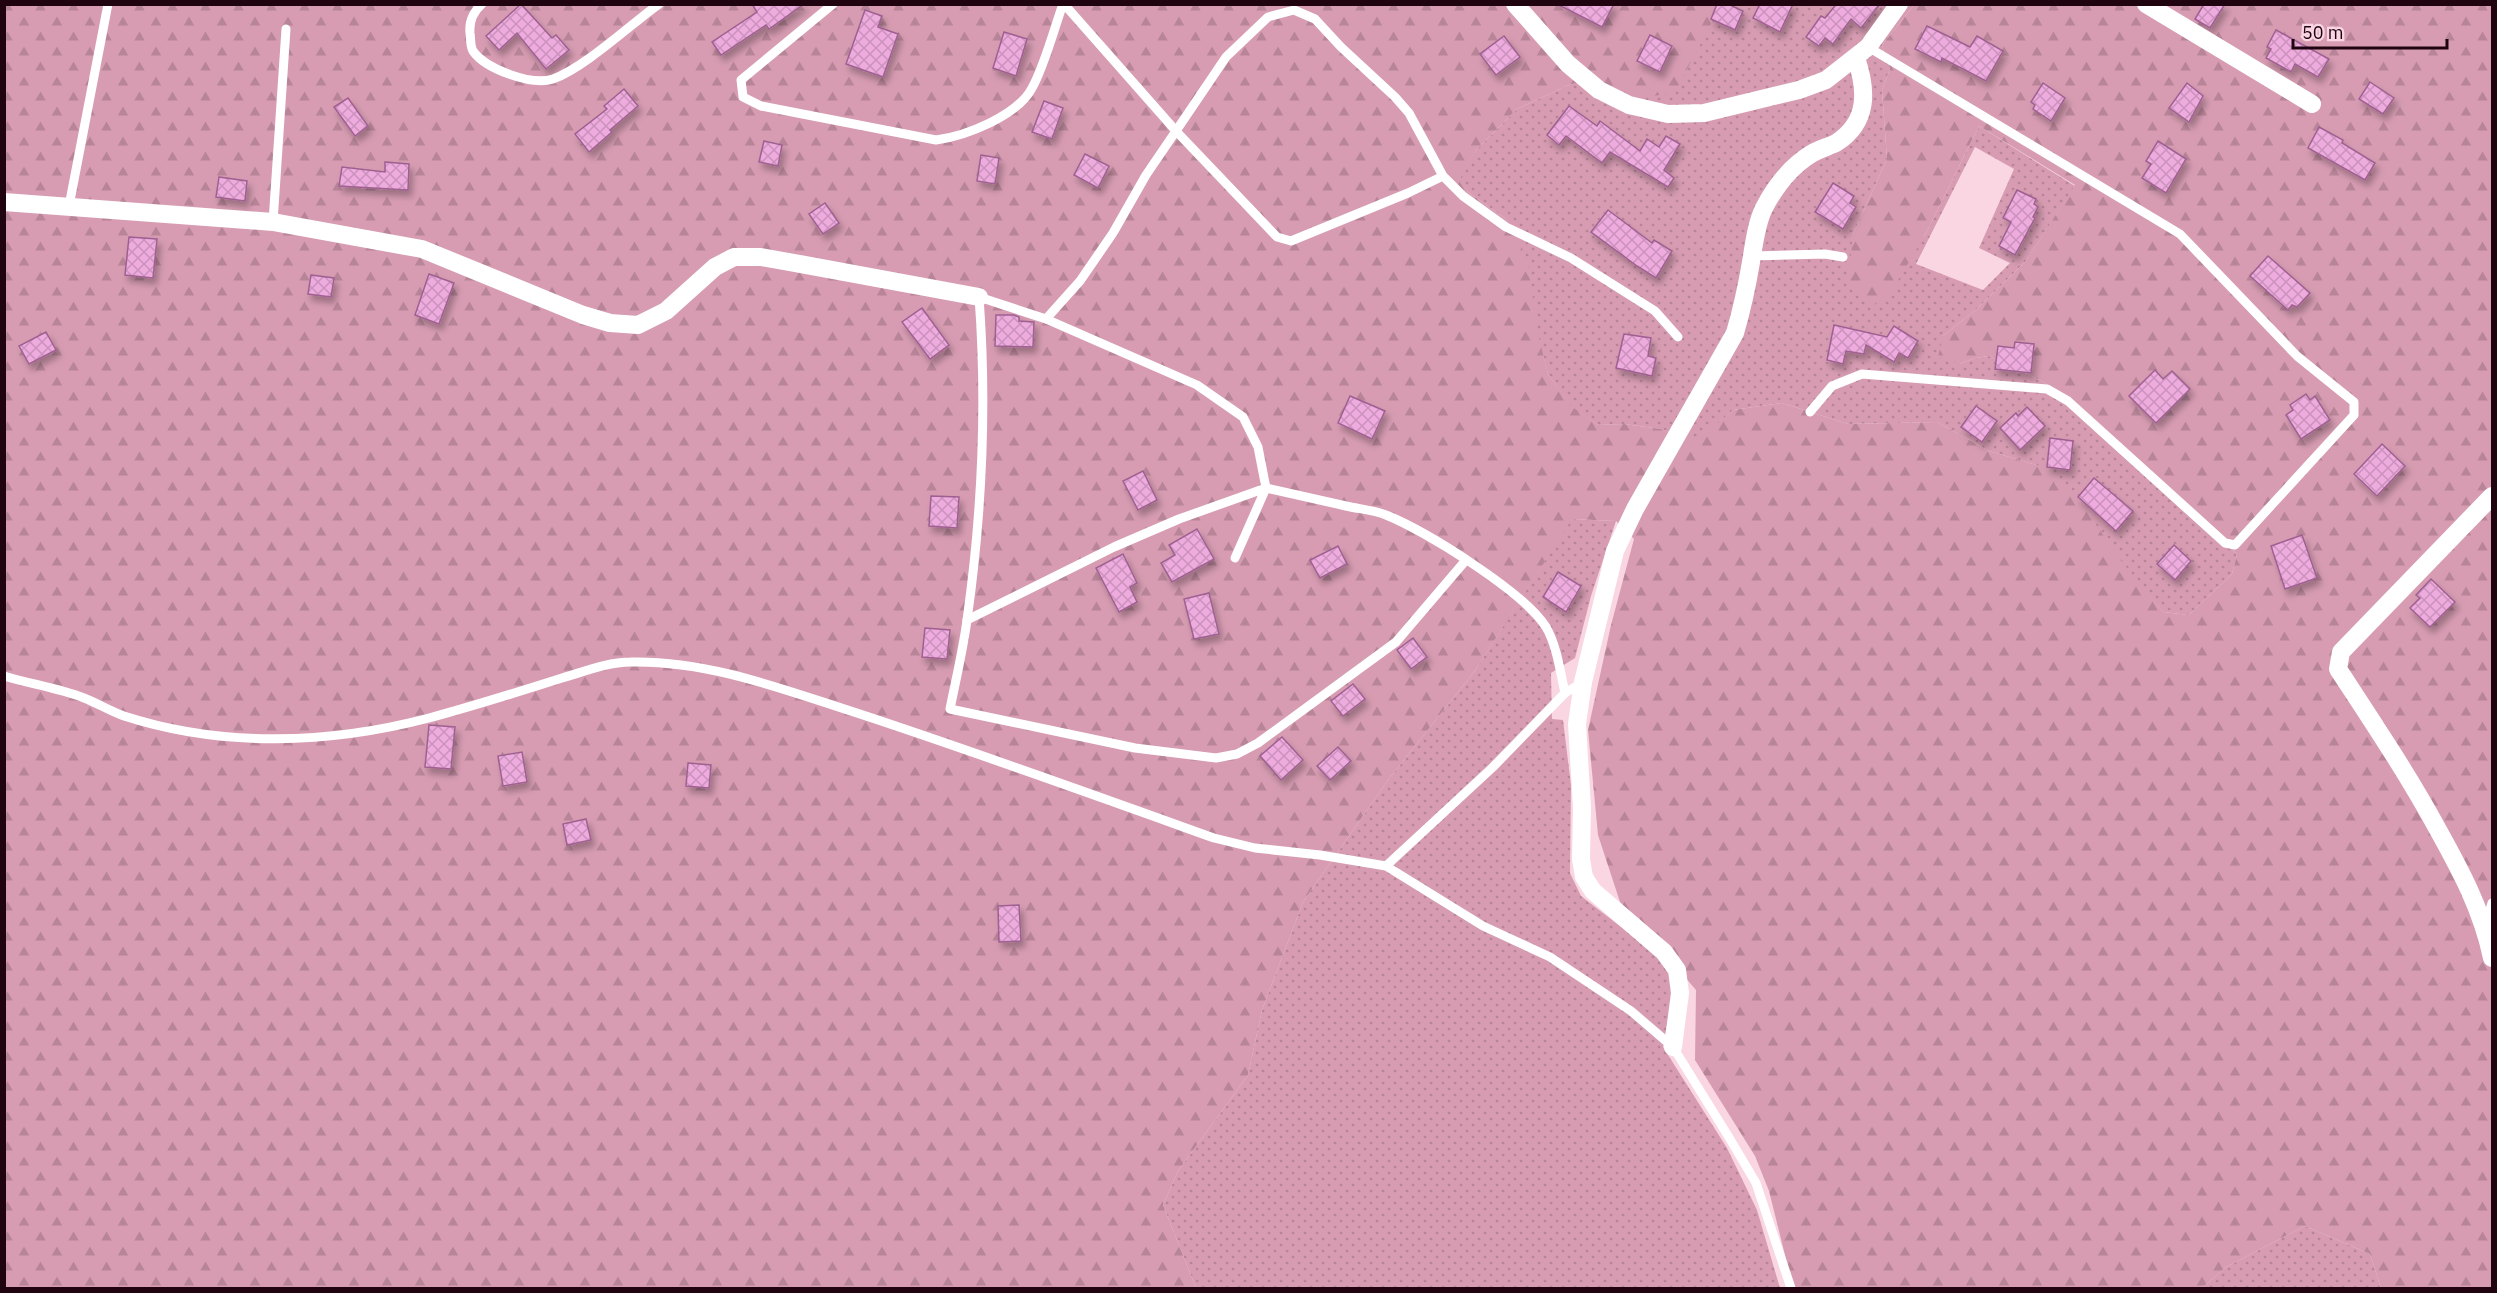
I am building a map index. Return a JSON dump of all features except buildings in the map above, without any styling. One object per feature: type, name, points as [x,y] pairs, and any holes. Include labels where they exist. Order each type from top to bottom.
[{"type":"street","points":[[1515,4],[1568,64],[1599,90],[1629,105],[1668,114],[1704,114],[1799,90],[1826,80],[1862,53],[1899,4]]},
{"type":"street","points":[[2146,4],[2312,104]]},
{"type":"street","points":[[1673,1047],[1680,993],[1677,970],[1664,952],[1593,891],[1584,877],[1581,859],[1582,807],[1577,724],[1583,682],[1615,551],[1635,509],[1735,333],[1762,211],[1778,184],[1793,168],[1811,153],[1836,142],[1855,127],[1862,108],[1864,83],[1862,53]]},
{"type":"street","points":[[4,202],[273,222],[422,249],[583,315],[610,323],[638,325],[666,311],[715,267],[734,257],[761,257],[979,297]]},
{"type":"street","points":[[2493,496],[2341,652],[2338,669],[2408,777],[2463,875],[2485,925],[2493,958]]},
{"type":"lane","points":[[69,206],[108,4]]},
{"type":"lane","points":[[482,4],[470,24],[472,50],[486,64],[532,81],[551,80],[570,71],[659,4]]},
{"type":"lane","points":[[833,4],[741,80],[743,97],[761,106],[936,140],[952,138],[1006,115],[1032,90],[1064,4],[1176,131],[1278,237],[1291,241],[1408,193],[1443,176]]},
{"type":"lane","points":[[1046,319],[1080,281],[1113,233],[1146,175],[1226,57],[1268,17],[1294,10],[1315,19],[1341,47],[1395,97],[1408,113],[1443,176],[1463,196],[1506,227],[1571,258],[1655,311],[1677,337]]},
{"type":"lane","points":[[273,222],[286,29]]},
{"type":"lane","points":[[1810,412],[1832,386],[1862,374],[2047,389],[2067,401],[2225,543],[2235,545],[2354,415],[2354,402],[2297,356],[2180,234],[1862,53]]},
{"type":"lane","points":[[1752,256],[1825,254],[1843,257]]},
{"type":"lane","points":[[1235,558],[1266,488],[1258,447],[1243,417],[1197,385],[1046,319],[979,297],[984,359],[979,500],[967,620],[950,709],[1135,748],[1216,758],[1237,754],[1258,743],[1396,642],[1466,560]]},
{"type":"lane","points":[[967,620],[1179,519],[1266,488],[1385,514],[1424,533],[1466,560],[1526,604],[1540,618],[1556,651],[1565,693]]},
{"type":"lane","points":[[4,676],[83,698],[122,716],[166,727],[244,739],[278,739],[376,731],[626,662],[683,665],[770,685],[966,749],[1214,838],[1255,848],[1320,855],[1386,866],[1483,926],[1550,957],[1631,1011],[1673,1047],[1756,1183],[1791,1288]]},
{"type":"lane","points":[[1386,866],[1493,767],[1565,693],[1583,682]]},
{"type":"lane","points":[[2485,925],[2493,903]]},
{"type":"green space","points":[[5,5],[1721,5],[1675,92],[1633,100],[1598,82],[1571,84],[1517,109],[1476,150],[1461,177],[1468,192],[1506,219],[1527,259],[1539,338],[1548,374],[1571,406],[1598,425],[1624,424],[1661,429],[1697,441],[1733,410],[1782,403],[1848,424],[1937,422],[1989,451],[2037,465],[2070,487],[2119,558],[2163,612],[2189,615],[2232,574],[2237,554],[2044,382],[1989,356],[1959,364],[1938,357],[1943,336],[1978,308],[2026,261],[2075,185],[1979,126],[1924,237],[1892,290],[1873,305],[1848,285],[1853,234],[1887,159],[1882,90],[1890,69],[1882,45],[1914,5],[2492,5],[2492,1288],[2381,1288],[2370,1254],[2305,1226],[2226,1267],[2202,1288],[1787,1288],[1789,1271],[1769,1191],[1755,1156],[1695,1060],[1696,990],[1620,902],[1598,835],[1588,730],[1611,625],[1634,539],[1616,521],[1572,519],[1474,672],[1388,780],[1303,902],[1262,1010],[1248,1075],[1178,1171],[1163,1205],[1196,1288],[5,1288]]},
{"type":"green space","points":[[1721,5],[1914,5],[1882,45],[1890,69],[1882,90],[1887,159],[1853,234],[1924,237],[1979,126],[2075,186],[2026,261],[1978,308],[1943,336],[1959,364],[1989,356],[2044,382],[2237,554],[2232,574],[2189,615],[2163,612],[2037,465],[1989,451],[1937,422],[1848,424],[1782,403],[1733,410],[1698,442],[1661,429],[1624,424],[1598,425],[1571,407],[1548,374],[1506,219],[1468,192],[1460,177],[1476,150],[1517,109],[1571,84],[1598,82]],"holes":[[[1975,147],[2014,169],[1979,248],[2010,263],[1983,290],[1916,264]]]},
{"type":"green space","points":[[1571,519],[1616,521],[1591,596],[1575,658],[1551,673],[1552,719],[1563,720],[1571,785],[1570,873],[1581,896],[1656,954],[1671,975],[1673,991],[1663,1047],[1727,1148],[1757,1210],[1780,1288],[1196,1288],[1163,1205],[1178,1171],[1248,1075],[1262,1010],[1303,902],[1388,780],[1474,672]]},
{"type":"green space","points":[[2305,1226],[2370,1254],[2381,1288],[2202,1288],[2226,1267]]}]
